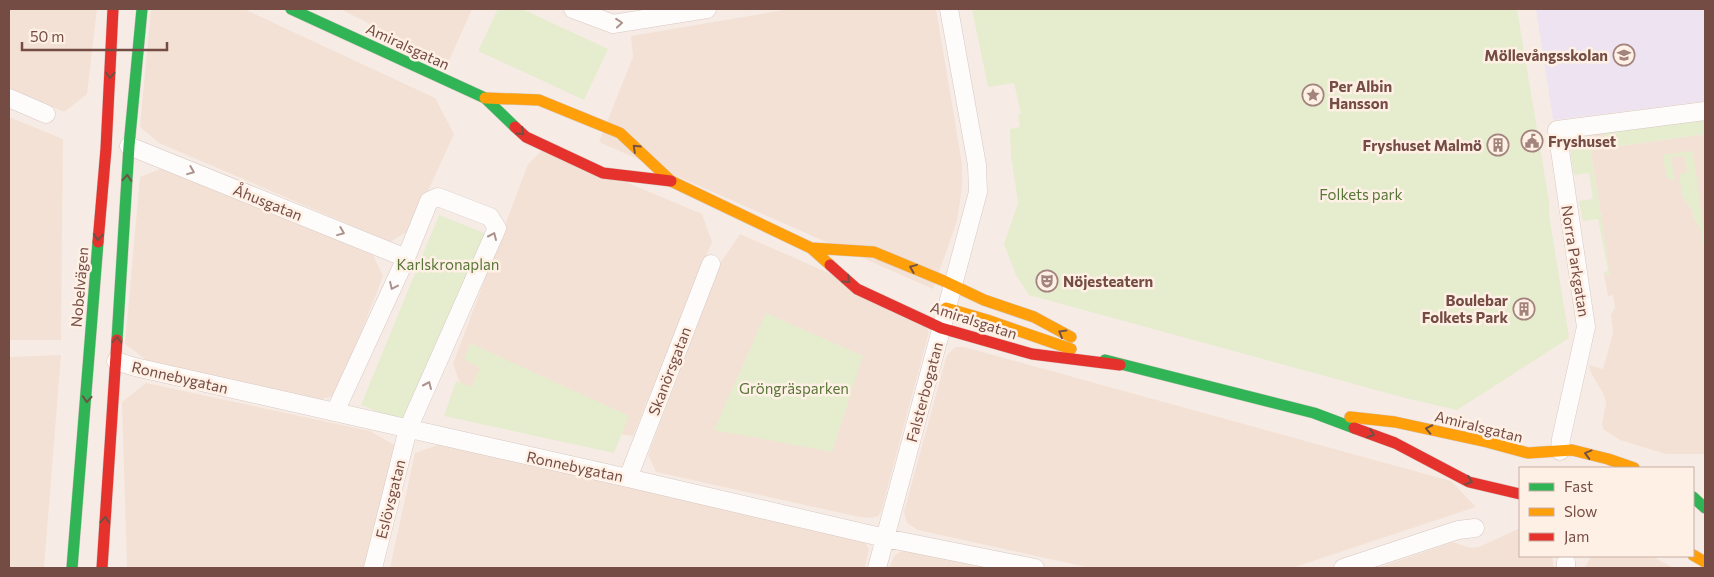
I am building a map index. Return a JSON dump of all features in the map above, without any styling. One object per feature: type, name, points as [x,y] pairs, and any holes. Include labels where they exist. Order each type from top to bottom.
[{"type":"main road","name":"Nobelvägen","points":[[72,568],[106,149],[113,9]]},
{"type":"main road","points":[[102,568],[129,146],[142,9]]},
{"type":"main road","name":"Amiralsgatan","points":[[291,9],[485,98],[526,137],[603,173],[671,181]]},
{"type":"main road","name":"Amiralsgatan","points":[[485,98],[539,100],[620,133],[671,181],[811,248],[856,289],[941,328],[1032,354],[1120,365]]},
{"type":"main road","name":"Amiralsgatan","points":[[811,248],[874,252],[984,300],[1034,317],[1077,341]]},
{"type":"main road","name":"Amiralsgatan","points":[[946,308],[1120,365],[1314,413],[1395,442],[1469,482],[1519,494]]},
{"type":"main road","name":"Amiralsgatan","points":[[1094,351],[1120,365]]},
{"type":"main road","name":"Amiralsgatan","points":[[1314,413],[1395,422],[1528,453],[1572,450],[1588,453],[1631,467]]},
{"type":"main road","points":[[1694,498],[1705,508]]},
{"type":"main road","points":[[1694,556],[1705,562]]},
{"type":"street","points":[[573,9],[613,24],[706,9]]},
{"type":"street","name":"Falsterbogatan","points":[[877,568],[978,192],[977,165],[949,9]]},
{"type":"street","points":[[9,98],[46,114]]},
{"type":"street","name":"Norra Parkgatan","points":[[1560,450],[1586,327],[1557,130],[1705,110]]},
{"type":"street","name":"Åhusgatan","points":[[129,146],[406,258]]},
{"type":"street","points":[[335,412],[406,258],[429,201],[438,197],[490,217],[497,228],[408,429]]},
{"type":"street","name":"Skanörsgatan","points":[[628,478],[711,264]]},
{"type":"street","name":"Ronnebygatan","points":[[116,361],[135,367],[885,538],[1035,568]]},
{"type":"street","name":"Eslövsgatan","points":[[373,568],[408,429]]},
{"type":"street","points":[[1343,568],[1458,530],[1475,528]]},
{"type":"shaded area","points":[[9,9],[97,9],[87,94],[64,112],[9,88]]},
{"type":"shaded area","points":[[151,9],[244,9],[435,98],[454,134],[410,230],[390,242],[159,143],[140,127]]},
{"type":"shaded area","points":[[340,9],[472,9],[448,63]]},
{"type":"shaded area","points":[[790,9],[936,9],[962,164],[962,188],[957,221],[933,289],[599,142],[633,57],[631,36]]},
{"type":"shaded area","name":"Möllevångsskolan","points":[[1536,9],[1705,9],[1705,101],[1554,120]]},
{"type":"shaded area","points":[[9,117],[63,139],[61,340],[9,340]]},
{"type":"shaded area","points":[[1603,133],[1606,148],[1705,134],[1705,454],[1666,454],[1620,440],[1604,430],[1602,424],[1606,403],[1604,395],[1590,371],[1589,365],[1603,369],[1613,333],[1611,315],[1615,307],[1613,295],[1608,296],[1604,275],[1610,274],[1588,134]]},
{"type":"shaded area","points":[[545,148],[702,214],[712,242],[633,436],[472,415],[453,364],[528,164]]},
{"type":"shaded area","points":[[165,167],[373,255],[383,276],[337,395],[314,401],[149,362],[125,344],[140,177]]},
{"type":"shaded area","points":[[740,234],[913,310],[929,332],[881,512],[878,516],[872,518],[859,517],[656,472],[648,455],[721,262]]},
{"type":"shaded area","points":[[956,347],[964,347],[1451,481],[1476,507],[1292,568],[1091,568],[918,530],[907,523],[904,512],[946,358]]},
{"type":"shaded area","points":[[61,355],[44,568],[9,568],[9,357]]},
{"type":"shaded area","points":[[146,383],[370,431],[398,447],[364,568],[127,568],[122,402]]},
{"type":"shaded area","points":[[441,444],[855,538],[866,544],[869,549],[865,568],[390,568],[415,453]]},
{"type":"shaded area","points":[[1519,528],[1519,557],[1552,557],[1554,568],[1377,568],[1453,542],[1470,548],[1479,547]]},
{"type":"shaded area","points":[[902,551],[985,568],[889,568],[894,556]]},
{"type":"shaded area","points":[[1590,557],[1653,557],[1674,568],[1585,568]]},
{"type":"green space","points":[[498,9],[522,9],[608,49],[584,100],[478,51]]},
{"type":"green space","name":"Folkets park","points":[[972,9],[1517,9],[1549,201],[1549,215],[1569,338],[1457,410],[1405,398],[1029,295],[1016,275],[1004,244],[1018,203],[1011,156],[1010,129],[1020,127],[1018,115],[1021,114],[1014,83],[988,87]]},
{"type":"green space","points":[[1705,119],[1705,134],[1605,148],[1603,133]]},
{"type":"green space","points":[[1588,134],[1610,274],[1604,275],[1604,272],[1608,271],[1598,219],[1583,221],[1579,201],[1593,199],[1589,173],[1574,175],[1571,155],[1572,143],[1575,139]]},
{"type":"green space","points":[[1693,151],[1705,239],[1705,253],[1700,227],[1694,220],[1692,210],[1682,196],[1679,174],[1687,172],[1684,156],[1671,157],[1675,181],[1666,177],[1663,155]]},
{"type":"green space","name":"Karlskronaplan","points":[[439,215],[489,235],[411,425],[361,405]]},
{"type":"green space","name":"Gröngräsparken","points":[[766,313],[863,356],[832,452],[714,430]]},
{"type":"green space","points":[[470,343],[629,416],[614,453],[444,416],[456,381],[471,387],[480,368],[464,360]]},
{"type":"traffic: fast","points":[[117,340],[129,146],[142,9]]},
{"type":"traffic: fast","points":[[291,9],[485,98],[515,127]]},
{"type":"traffic: fast","points":[[72,568],[98,242]]},
{"type":"traffic: fast","points":[[1105,360],[1314,413],[1354,428]]},
{"type":"traffic: fast","points":[[1694,498],[1705,508]]},
{"type":"traffic: slow","points":[[485,98],[539,100],[620,133],[671,181],[811,248],[830,265]]},
{"type":"traffic: slow","points":[[811,248],[874,252],[984,300],[1034,317],[1071,337]]},
{"type":"traffic: slow","points":[[946,308],[1071,349]]},
{"type":"traffic: slow","points":[[1350,417],[1395,422],[1528,453],[1572,450],[1631,467]]},
{"type":"traffic: slow","points":[[1694,556],[1705,562]]},
{"type":"traffic: jam","points":[[98,242],[106,149],[113,9]]},
{"type":"traffic: jam","points":[[515,127],[526,137],[603,173],[671,181]]},
{"type":"traffic: jam","points":[[830,265],[857,289],[941,328],[1032,354],[1120,365]]},
{"type":"traffic: jam","points":[[102,568],[117,340]]},
{"type":"traffic: jam","points":[[1354,428],[1395,443],[1469,482],[1519,494]]},
{"type":"place","name":"Möllevångsskolan","points":[[1624,55]]},
{"type":"place","name":"Per Albin Hansson","points":[[1313,95]]},
{"type":"place","name":"Fryshuset","points":[[1532,141]]},
{"type":"place","name":"Fryshuset Malmö","points":[[1498,145]]},
{"type":"place","name":"Nöjesteatern","points":[[1047,281]]},
{"type":"place","name":"Boulebar Folkets Park","points":[[1524,309]]}]
